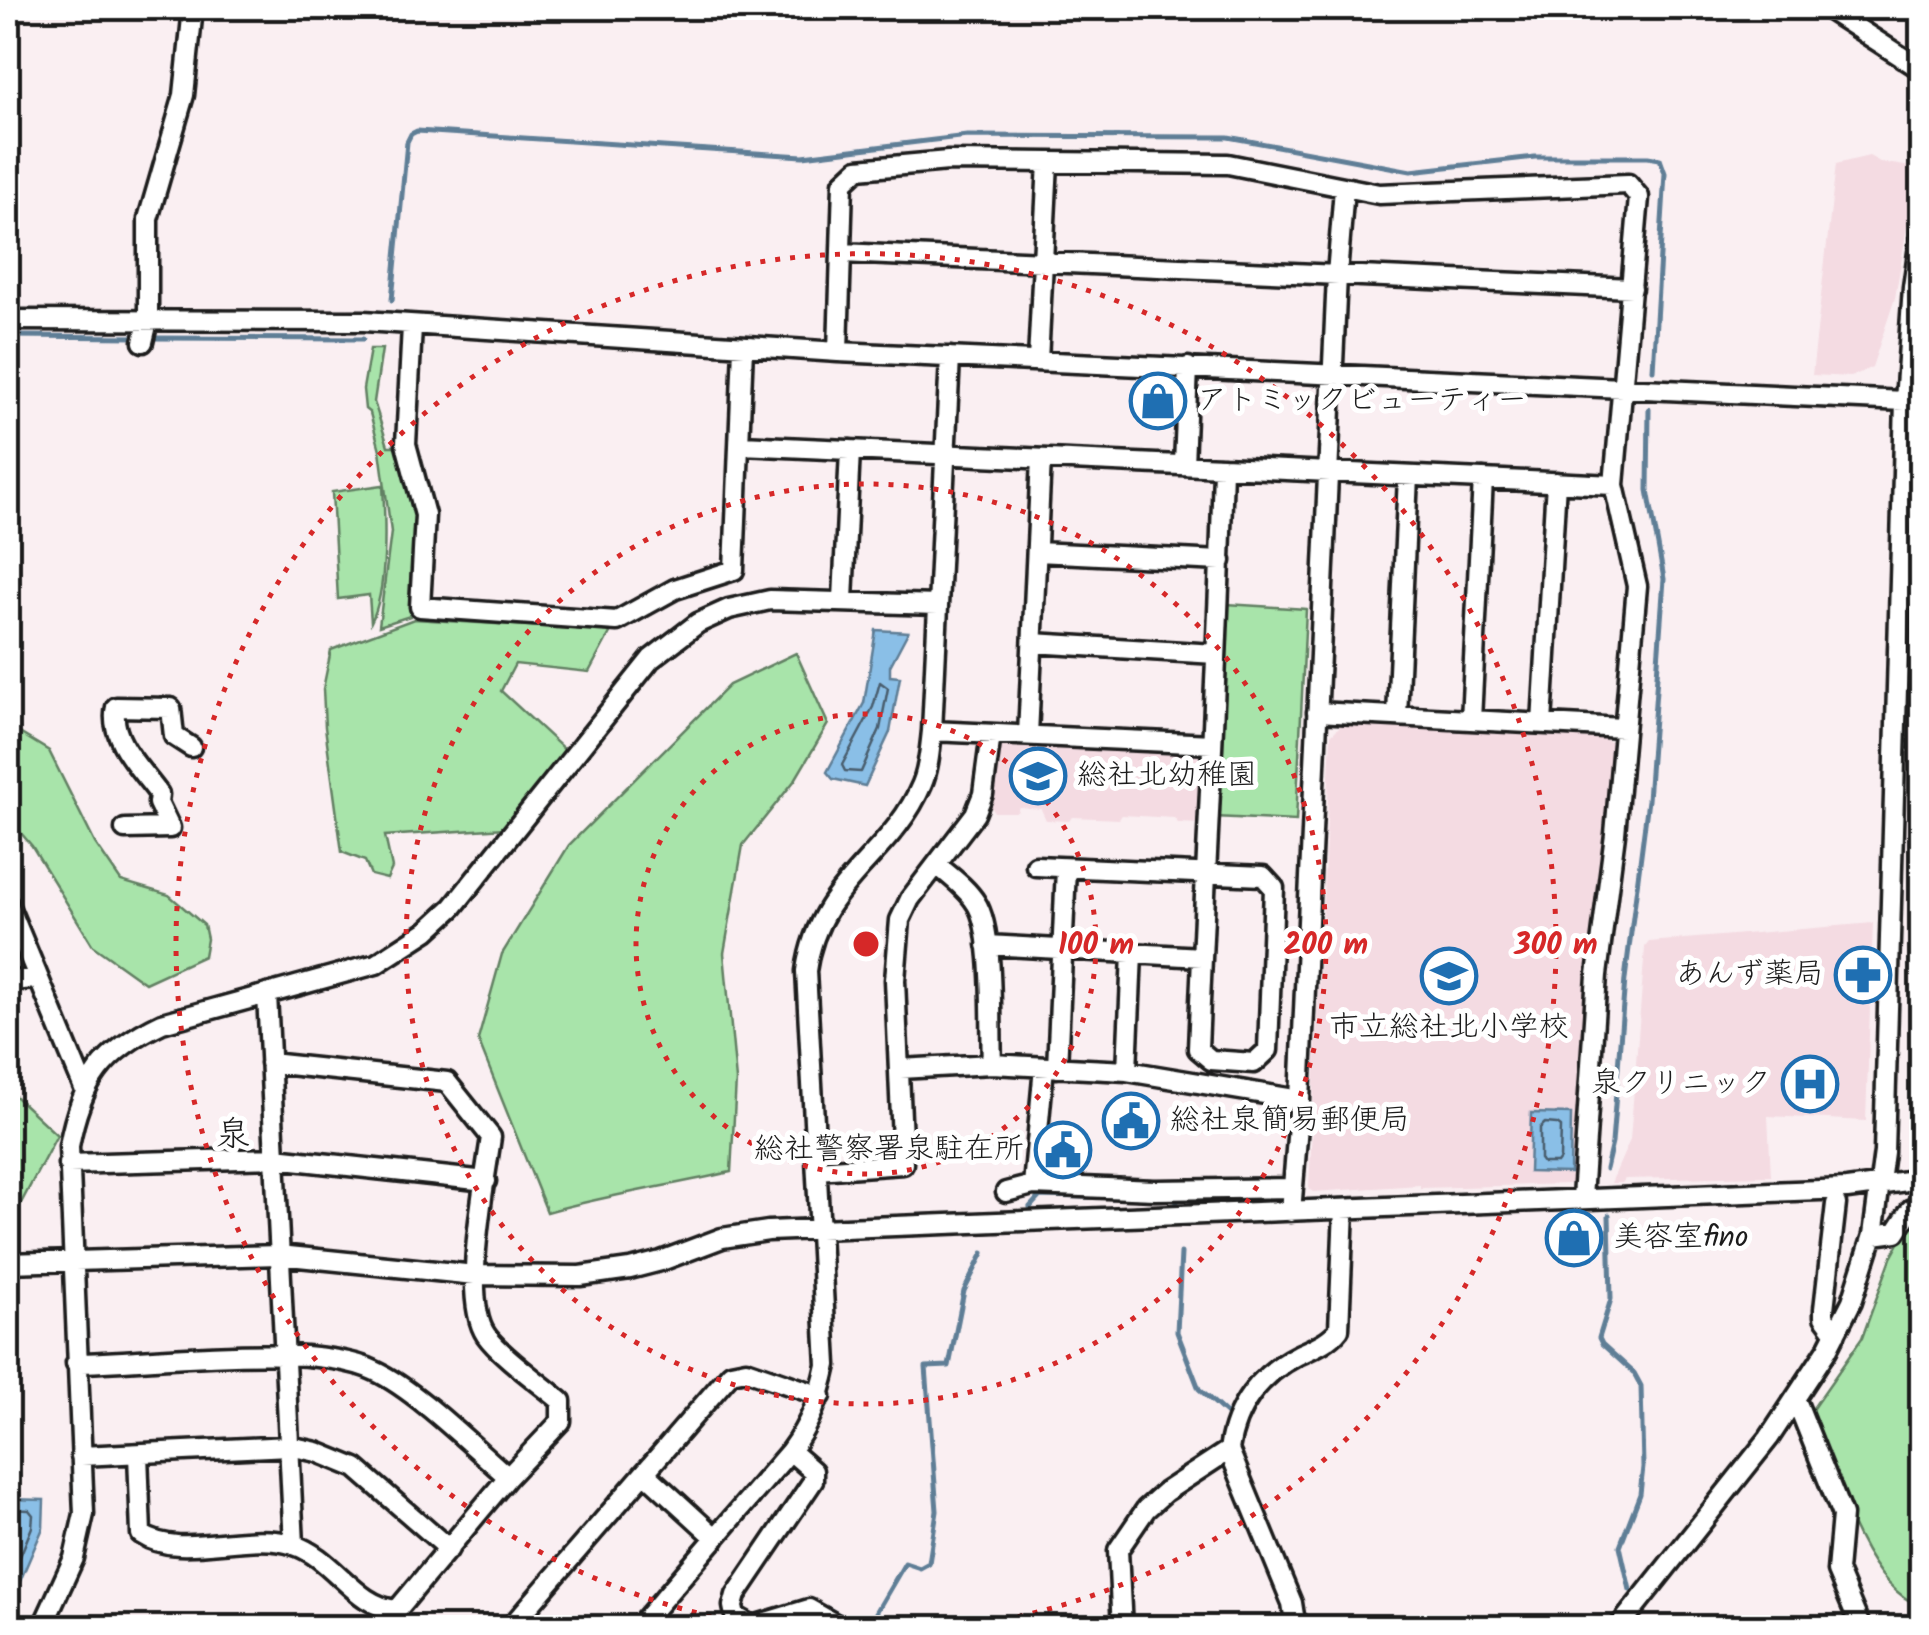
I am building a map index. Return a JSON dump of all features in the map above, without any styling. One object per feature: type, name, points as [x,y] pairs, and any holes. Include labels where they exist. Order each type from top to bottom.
[{"type":"street","points":[[145,332],[148,219],[184,95],[193,8]]},
{"type":"street","points":[[1836,10],[1922,70]]},
{"type":"street","points":[[1922,96],[1922,111]]},
{"type":"street","points":[[838,352],[843,183],[858,169],[948,161],[1228,164],[1379,194],[1628,184],[1639,198],[1614,485],[1637,586],[1615,834],[1597,975],[1582,1198]]},
{"type":"street","points":[[1038,361],[1048,162]]},
{"type":"street","points":[[1291,1212],[1300,1100],[1344,188]]},
{"type":"street","points":[[1618,1628],[1796,1400],[1852,1300],[1873,1235],[1884,1152],[1905,401],[1922,225]]},
{"type":"street","points":[[842,253],[1632,288]]},
{"type":"street","points":[[8,320],[145,332],[364,321],[838,352],[1905,401]]},
{"type":"street","points":[[412,326],[406,444],[425,515],[420,608],[617,621],[676,588],[734,570],[743,347]]},
{"type":"street","points":[[638,1628],[790,1451],[804,1433],[821,1396],[827,1365],[806,988],[808,957],[824,912],[912,803],[923,782],[932,731],[950,357]]},
{"type":"street","points":[[1184,466],[1188,367]]},
{"type":"street","points":[[740,446],[1614,485]]},
{"type":"street","points":[[843,600],[850,450]]},
{"type":"street","points":[[1028,735],[1041,459]]},
{"type":"street","points":[[1036,866],[1066,868],[1206,874],[1262,876],[1274,888],[1268,1050],[1254,1063],[1211,1060],[1198,1049],[1202,958],[1206,874],[1212,744],[1216,654],[1221,561],[1224,467]]},
{"type":"street","points":[[1397,716],[1408,476]]},
{"type":"street","points":[[1471,720],[1483,479]]},
{"type":"street","points":[[1542,724],[1556,482]]},
{"type":"street","points":[[1037,552],[1221,561]]},
{"type":"street","points":[[42,1628],[81,1537],[84,1514],[68,1164],[74,1119],[84,1088],[106,1058],[130,1038],[162,1022],[376,964],[427,931],[453,907],[652,660],[698,623],[770,600],[938,605]]},
{"type":"street","points":[[1032,643],[1216,654]]},
{"type":"street","points":[[126,829],[170,828],[158,803],[159,794],[117,734],[113,720],[116,708],[170,708],[174,736],[191,746]]},
{"type":"street","points":[[1317,712],[1624,728]]},
{"type":"street","points":[[932,731],[1212,744]]},
{"type":"street","points":[[817,1170],[903,1164],[896,941],[900,920],[910,899],[975,814],[986,778],[991,734]]},
{"type":"street","points":[[937,865],[975,900],[983,916],[992,1064]]},
{"type":"street","points":[[1034,1185],[1063,950],[1066,868]]},
{"type":"street","points":[[8,904],[84,1088]]},
{"type":"street","points":[[987,945],[1202,958]]},
{"type":"street","points":[[1127,1072],[1132,954]]},
{"type":"street","points":[[8,981],[36,979]]},
{"type":"street","points":[[267,994],[294,1545]]},
{"type":"street","points":[[138,1454],[142,1534],[158,1545],[254,1540],[294,1545],[328,1565],[378,1608],[397,1610],[508,1477],[562,1420],[561,1401],[486,1336],[477,1315],[475,1275],[491,1137],[447,1082],[270,1063]]},
{"type":"street","points":[[900,1069],[992,1064],[1127,1072],[1300,1100]]},
{"type":"street","points":[[68,1164],[275,1158],[486,1180]]},
{"type":"street","points":[[1006,1192],[1034,1185],[1101,1201],[1291,1212],[1880,1186],[1922,1179]]},
{"type":"street","points":[[8,1264],[279,1255],[475,1275],[580,1276],[660,1261],[722,1238],[768,1231],[1293,1188]]},
{"type":"street","points":[[1836,1204],[1824,1317],[1836,1332]]},
{"type":"street","points":[[1873,1235],[1896,1232],[1912,1209],[1922,1207]]},
{"type":"street","points":[[1122,1628],[1118,1550],[1146,1509],[1229,1450],[1247,1401],[1264,1376],[1323,1342],[1339,1328],[1344,1209]]},
{"type":"street","points":[[76,1363],[284,1356],[352,1362],[398,1384],[508,1477]]},
{"type":"street","points":[[510,1628],[730,1373],[746,1370],[821,1396]]},
{"type":"street","points":[[1796,1400],[1842,1515],[1836,1571],[1861,1628]]},
{"type":"street","points":[[81,1456],[289,1446],[317,1452],[356,1468],[449,1549]]},
{"type":"street","points":[[1229,1450],[1292,1604],[1296,1628]]},
{"type":"street","points":[[790,1451],[813,1471],[813,1482],[736,1594],[735,1616],[752,1626],[809,1610],[842,1628]]},
{"type":"street","points":[[645,1473],[716,1538]]},
{"type":"shaded area","points":[[1869,156],[1880,162],[1917,168],[1895,298],[1872,367],[1851,377],[1812,375],[1836,164]]},
{"type":"shaded area","points":[[1341,725],[1605,739],[1616,746],[1593,948],[1579,1175],[1570,1184],[1420,1185],[1313,1192],[1309,1189],[1331,735]]},
{"type":"shaded area","points":[[1002,743],[1197,752],[1203,759],[1200,824],[1122,815],[1119,819],[1046,820],[1041,809],[1019,807],[1017,812],[994,812],[984,808],[996,749]]},
{"type":"shaded area","points":[[1873,923],[1866,1121],[1768,1116],[1771,1176],[1625,1179],[1622,1183],[1611,1183],[1630,1140],[1645,947],[1649,942]]},
{"type":"green space","points":[[370,349],[382,349],[374,402],[388,446],[399,446],[416,517],[410,616],[379,626],[391,532],[380,450],[370,413],[365,409],[363,389]]},
{"type":"green space","points":[[383,485],[383,574],[371,622],[369,595],[338,599],[332,492]]},
{"type":"green space","points":[[1226,604],[1306,609],[1296,821],[1215,817]]},
{"type":"green space","points":[[414,619],[611,631],[589,672],[515,664],[501,691],[567,752],[505,828],[385,836],[392,868],[387,879],[371,875],[365,861],[342,852],[323,689],[331,650]]},
{"type":"green space","points":[[796,653],[828,724],[795,780],[743,845],[724,953],[736,1080],[731,1172],[547,1212],[478,1040],[502,954],[569,845],[729,685]]},
{"type":"green space","points":[[8,726],[49,751],[95,843],[121,881],[169,895],[204,925],[204,956],[145,983],[93,946],[32,846],[8,818]]},
{"type":"green space","points":[[8,1095],[16,1097],[57,1135],[11,1222],[8,1222]]},
{"type":"green space","points":[[1921,1215],[1921,1606],[1900,1594],[1865,1550],[1811,1411],[1862,1338],[1891,1258],[1914,1216]]},
{"type":"water","points":[[876,630],[908,632],[890,666],[890,676],[900,677],[890,732],[865,786],[833,779],[827,772],[864,703]]},
{"type":"water","points":[[1531,1113],[1571,1114],[1570,1173],[1529,1172]]},
{"type":"water","points":[[8,1499],[44,1500],[43,1528],[8,1609]]},
{"type":"waterway","points":[[392,300],[407,142],[417,131],[803,156],[967,136],[1228,137],[1411,171],[1535,157],[1648,157],[1660,159],[1665,173],[1653,370]]},
{"type":"waterway","points":[[8,336],[140,337]]},
{"type":"waterway","points":[[151,338],[363,339]]},
{"type":"waterway","points":[[1606,1169],[1612,1143],[1625,979],[1648,800],[1664,579],[1648,490],[1649,409]]},
{"type":"waterway","points":[[1030,1207],[1040,1196],[1176,1199]]},
{"type":"waterway","points":[[1177,1203],[1176,1199],[1274,1198]]},
{"type":"waterway","points":[[1609,1215],[1611,1299],[1599,1338],[1634,1373],[1641,1386],[1640,1494],[1620,1546],[1630,1590]]},
{"type":"waterway","points":[[867,1628],[905,1563],[920,1568],[929,1563],[937,1511],[926,1367],[949,1366],[964,1291],[983,1253]]},
{"type":"waterway","points":[[1181,1253],[1177,1332],[1199,1389],[1229,1420]]},
{"type":"waterway","points":[[827,1608],[862,1628]]},
{"type":"place","name":"アトミックビューティー","points":[[1158,401]]},
{"type":"place","name":"総社北幼稚園","points":[[1038,776]]},
{"type":"place","name":"あんず薬局","points":[[1863,975]]},
{"type":"place","name":"市立総社北小学校","points":[[1449,976]]},
{"type":"place","name":"泉クリニック","points":[[1810,1084]]},
{"type":"place","name":"総社泉簡易郵便局","points":[[1131,1121]]},
{"type":"place","name":"総社警察署泉駐在所","points":[[1063,1150]]},
{"type":"place","name":"美容室fino","points":[[1574,1238]]},
{"type":"district","name":"泉","points":[[233,1136]]}]
